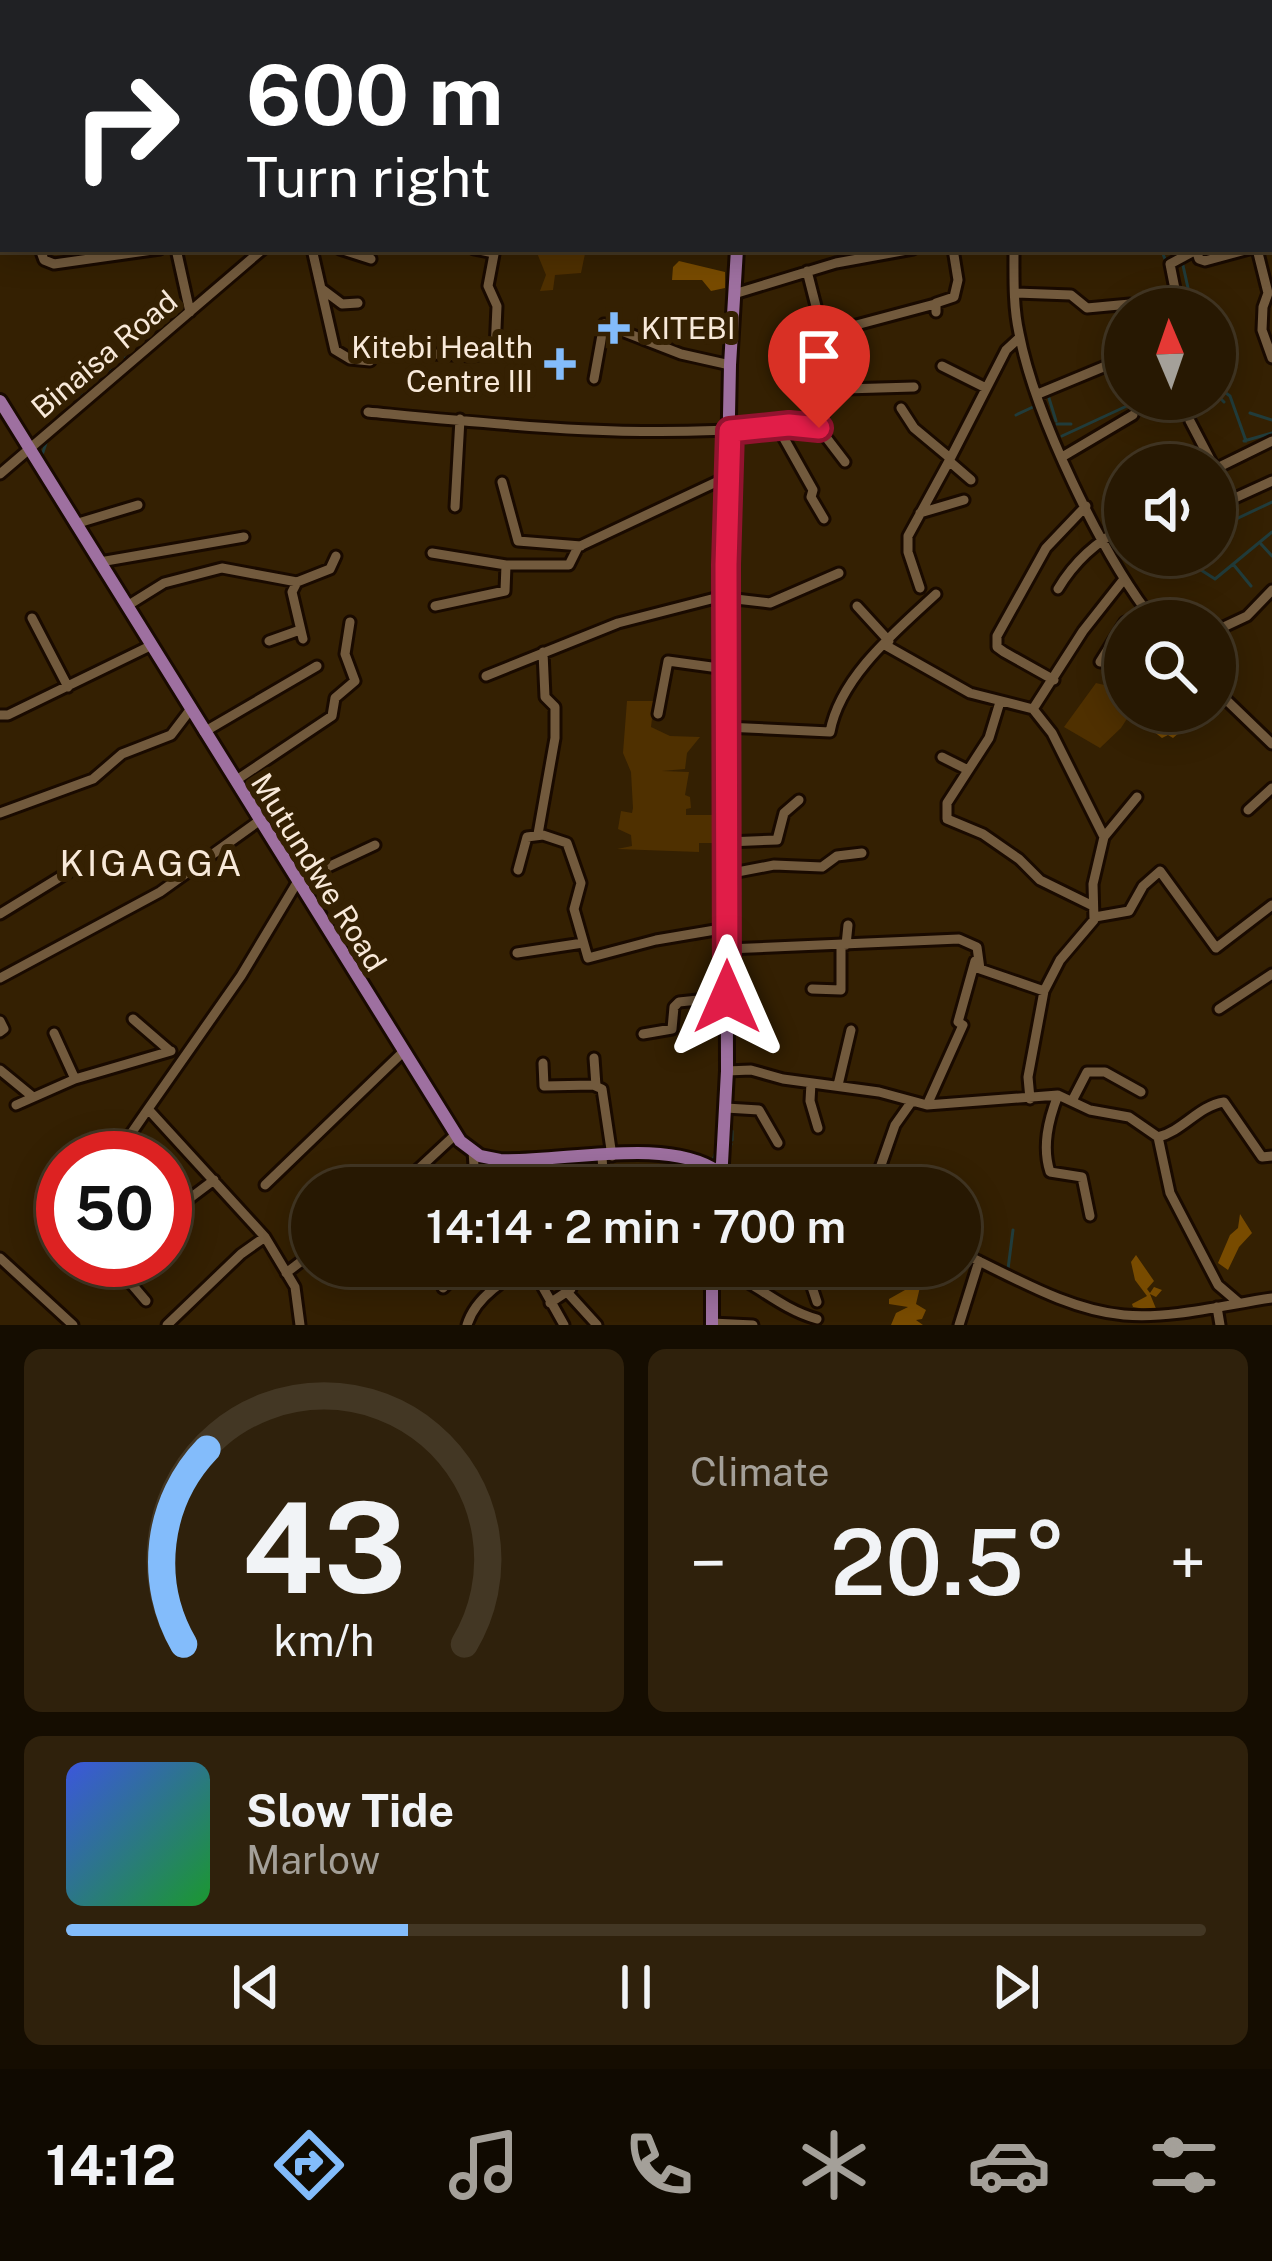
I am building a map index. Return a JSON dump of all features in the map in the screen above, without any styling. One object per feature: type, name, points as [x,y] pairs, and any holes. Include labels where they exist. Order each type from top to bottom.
[{"type":"main road","points":[[722,1167],[727,1071],[730,364],[737,252]]},
{"type":"main road","name":"Mutundwe Road","points":[[0,401],[455,1136],[473,1151],[500,1160],[676,1157],[694,1167]]},
{"type":"main road","points":[[712,1324],[713,1287]]},
{"type":"street","points":[[41,252],[44,260],[55,264],[139,252]]},
{"type":"street","points":[[177,252],[190,312]]},
{"type":"street","name":"Binaisa Road","points":[[0,474],[260,252]]},
{"type":"street","points":[[313,252],[335,350],[350,359],[370,361]]},
{"type":"street","points":[[349,252],[371,259]]},
{"type":"street","points":[[435,353],[473,356],[495,351],[497,306],[488,286],[495,252]]},
{"type":"street","points":[[734,294],[807,271],[899,252]]},
{"type":"street","points":[[807,271],[818,314],[830,332],[935,308],[956,292],[954,252]]},
{"type":"street","points":[[1014,252],[1019,338],[1063,457],[1138,600]]},
{"type":"street","points":[[1197,252],[1205,261],[1241,252]]},
{"type":"street","points":[[1254,252],[1268,293],[1262,330],[1272,358]]},
{"type":"street","points":[[1175,288],[1170,264],[1182,253]]},
{"type":"street","points":[[322,289],[341,304],[358,303]]},
{"type":"street","points":[[1015,293],[1071,296],[1087,308],[1104,306]]},
{"type":"street","points":[[594,379],[606,324],[662,348],[730,364]]},
{"type":"street","points":[[920,588],[908,536],[1006,350],[1019,338]]},
{"type":"street","points":[[942,366],[986,388]]},
{"type":"street","points":[[1039,394],[1104,367]]},
{"type":"street","points":[[845,462],[818,421],[844,388],[914,387]]},
{"type":"street","points":[[901,407],[914,428],[971,480]]},
{"type":"street","points":[[368,412],[568,429],[819,428]]},
{"type":"street","points":[[455,507],[460,419]]},
{"type":"street","points":[[1063,457],[1126,420]]},
{"type":"street","points":[[1190,421],[1202,444]]},
{"type":"street","points":[[777,426],[824,520]]},
{"type":"street","points":[[1236,459],[1272,441]]},
{"type":"street","points":[[502,482],[518,542],[581,546],[729,476]]},
{"type":"street","points":[[1236,498],[1272,482]]},
{"type":"street","points":[[920,513],[964,500]]},
{"type":"street","points":[[75,524],[138,506]]},
{"type":"street","points":[[1054,680],[997,647],[997,636],[1046,548],[1086,506]]},
{"type":"street","points":[[100,562],[244,537]]},
{"type":"street","points":[[1058,589],[1070,569],[1102,538]]},
{"type":"street","points":[[432,553],[506,565],[569,565],[581,546]]},
{"type":"street","points":[[127,606],[164,584],[222,568],[297,582],[330,569],[336,556]]},
{"type":"street","points":[[435,606],[506,591],[506,565]]},
{"type":"street","points":[[486,676],[618,623],[727,597],[770,603],[839,573]]},
{"type":"street","points":[[1033,709],[1083,631],[1124,580]]},
{"type":"street","points":[[269,641],[301,634],[292,592],[297,582]]},
{"type":"street","points":[[1236,622],[1272,590]]},
{"type":"street","points":[[725,727],[830,732],[833,713],[846,690],[936,595]]},
{"type":"street","points":[[857,606],[887,643],[970,693],[1033,709],[1052,734],[1104,837]]},
{"type":"street","points":[[32,618],[68,687]]},
{"type":"street","points":[[235,781],[332,716],[335,698],[355,681],[345,654],[350,622]]},
{"type":"street","points":[[0,715],[150,646]]},
{"type":"street","points":[[538,834],[555,738],[555,707],[545,697],[543,652]]},
{"type":"street","points":[[1100,662],[1104,655]]},
{"type":"street","points":[[658,714],[668,661],[726,669]]},
{"type":"street","points":[[204,732],[317,666]]},
{"type":"street","points":[[1000,702],[989,738],[947,803],[947,819],[983,834],[1040,880],[1094,911],[1129,911],[1143,886],[1160,871],[1216,948],[1272,904]]},
{"type":"street","points":[[1236,707],[1269,736]]},
{"type":"street","points":[[0,813],[93,779],[122,754],[171,735],[190,710]]},
{"type":"street","points":[[942,758],[966,769]]},
{"type":"street","points":[[1248,810],[1272,788]]},
{"type":"street","points":[[1030,1099],[1030,1062],[1044,991],[1094,911],[1093,884],[1104,837],[1137,797]]},
{"type":"street","points":[[727,842],[777,840],[784,813],[800,800]]},
{"type":"street","points":[[0,978],[160,892],[259,821]]},
{"type":"street","points":[[518,870],[525,839],[538,834],[568,845],[581,883],[574,904],[589,958],[727,928]]},
{"type":"street","points":[[133,1131],[241,976],[298,881],[374,845]]},
{"type":"street","points":[[727,874],[774,865],[822,867],[837,856],[862,853]]},
{"type":"street","points":[[0,914],[75,868]]},
{"type":"street","points":[[812,989],[841,990],[848,925]]},
{"type":"street","points":[[727,949],[959,939],[974,944],[980,969],[1044,991]]},
{"type":"street","points":[[518,953],[584,943]]},
{"type":"street","points":[[928,1105],[963,1024],[958,1022],[962,1003],[979,956]]},
{"type":"street","points":[[1219,1009],[1272,974]]},
{"type":"street","points":[[643,1034],[672,1029],[674,1006],[679,1001],[727,997]]},
{"type":"street","points":[[133,1019],[184,1057]]},
{"type":"street","points":[[0,1021],[4,1029],[0,1032]]},
{"type":"street","points":[[838,1085],[851,1030]]},
{"type":"street","points":[[54,1033],[75,1079]]},
{"type":"street","points":[[16,1105],[75,1079],[171,1051]]},
{"type":"street","points":[[265,1185],[402,1053]]},
{"type":"street","points":[[595,1058],[596,1086]]},
{"type":"street","points":[[543,1063],[546,1087],[596,1086],[604,1092],[606,1167]]},
{"type":"street","points":[[0,1070],[33,1097]]},
{"type":"street","points":[[727,1071],[751,1070],[928,1105],[1058,1095],[1090,1110],[1129,1117],[1158,1137],[1176,1205],[1218,1285],[1239,1303]]},
{"type":"street","points":[[1072,1101],[1087,1072],[1105,1072],[1141,1092]]},
{"type":"street","points":[[812,1083],[810,1101],[818,1128]]},
{"type":"street","points":[[1058,1095],[1046,1127],[1046,1166],[1050,1172],[1082,1177],[1090,1216]]},
{"type":"street","points":[[880,1167],[895,1125],[911,1101]]},
{"type":"street","points":[[1158,1137],[1224,1102],[1262,1157],[1272,1156]]},
{"type":"street","points":[[725,1108],[759,1110],[778,1143]]},
{"type":"street","points":[[148,1109],[265,1237],[295,1287],[300,1325]]},
{"type":"street","points":[[427,1167],[455,1136]]},
{"type":"street","points":[[473,1151],[475,1167]]},
{"type":"street","points":[[519,1161],[521,1167]]},
{"type":"street","points":[[192,1196],[214,1180]]},
{"type":"street","points":[[167,1325],[265,1237]]},
{"type":"street","points":[[0,1258],[73,1325]]},
{"type":"street","points":[[981,1262],[1058,1298],[1123,1320],[1272,1298]]},
{"type":"street","points":[[286,1274],[291,1270]]},
{"type":"street","points":[[134,1287],[146,1301]]},
{"type":"street","points":[[467,1325],[496,1287]]},
{"type":"street","points":[[542,1287],[564,1325]]},
{"type":"street","points":[[550,1303],[569,1287]]},
{"type":"street","points":[[757,1287],[790,1310],[817,1319]]},
{"type":"street","points":[[812,1287],[817,1302]]},
{"type":"street","points":[[959,1325],[971,1287]]},
{"type":"street","points":[[567,1292],[597,1325]]},
{"type":"street","points":[[1217,1307],[1220,1325]]},
{"type":"street","points":[[712,1324],[753,1325]]},
{"type":"shaded area","points":[[585,252],[581,273],[555,275],[553,290],[540,291],[546,275],[537,253]]},
{"type":"shaded area","points":[[679,261],[725,272],[725,288],[711,291],[702,280],[672,280]]},
{"type":"shaded area","points":[[1096,683],[1104,685],[1104,732],[1117,732],[1100,748],[1064,727]]},
{"type":"shaded area","points":[[627,701],[654,701],[651,727],[670,736],[700,737],[687,753],[685,769],[662,771],[689,772],[685,795],[690,797],[691,808],[686,815],[720,815],[720,843],[699,843],[699,852],[617,849],[632,846],[631,835],[618,829],[621,811],[632,813],[633,808],[631,772],[623,753]]},
{"type":"shaded area","points":[[1154,732],[1180,732],[1173,738]]},
{"type":"shaded area","points":[[1240,1214],[1252,1233],[1228,1270],[1218,1263],[1238,1228]]},
{"type":"shaded area","points":[[1136,1255],[1154,1281],[1147,1289],[1150,1293],[1154,1287],[1162,1290],[1156,1297],[1150,1294],[1157,1311],[1133,1307],[1147,1296],[1135,1280],[1131,1262]]},
{"type":"shaded area","points":[[920,1287],[916,1304],[926,1310],[916,1320],[923,1325],[891,1325],[896,1313],[908,1307],[889,1304],[889,1299]]},
{"type":"waterway","points":[[742,261],[744,252]]},
{"type":"waterway","points":[[1162,252],[1167,264]]},
{"type":"waterway","points":[[1182,261],[1188,288]]},
{"type":"waterway","points":[[727,299],[729,277]]},
{"type":"waterway","points":[[726,323],[727,310]]},
{"type":"waterway","points":[[723,360],[724,341]]},
{"type":"waterway","points":[[130,355],[142,346]]},
{"type":"waterway","points":[[118,364],[125,358]]},
{"type":"waterway","points":[[81,396],[114,368]]},
{"type":"waterway","points":[[723,368],[723,419]]},
{"type":"waterway","points":[[1048,395],[1056,421]]},
{"type":"waterway","points":[[61,416],[78,400]]},
{"type":"waterway","points":[[1016,415],[1033,407]]},
{"type":"waterway","points":[[1236,413],[1246,441]]},
{"type":"waterway","points":[[1250,413],[1272,420]]},
{"type":"waterway","points":[[1062,436],[1104,417]]},
{"type":"waterway","points":[[1057,424],[1071,424]]},
{"type":"waterway","points":[[1244,441],[1272,433]]},
{"type":"waterway","points":[[735,434],[735,450]]},
{"type":"waterway","points":[[42,455],[47,440]]},
{"type":"waterway","points":[[735,455],[735,468]]},
{"type":"waterway","points":[[734,486],[735,476]]},
{"type":"waterway","points":[[734,493],[734,500]]},
{"type":"waterway","points":[[1236,519],[1272,502]]},
{"type":"waterway","points":[[734,504],[734,529]]},
{"type":"waterway","points":[[1236,562],[1272,532]]},
{"type":"waterway","points":[[733,560],[734,534]]},
{"type":"waterway","points":[[1261,544],[1272,556]]},
{"type":"waterway","points":[[1236,568],[1251,586]]},
{"type":"waterway","points":[[1210,576],[1219,576]]},
{"type":"waterway","points":[[1126,588],[1134,600]]},
{"type":"waterway","points":[[732,631],[733,600]]},
{"type":"waterway","points":[[720,671],[720,693]]},
{"type":"waterway","points":[[719,704],[720,696]]},
{"type":"waterway","points":[[719,708],[719,722]]},
{"type":"waterway","points":[[720,727],[720,735]]},
{"type":"waterway","points":[[720,737],[720,812]]},
{"type":"waterway","points":[[733,848],[733,869]]},
{"type":"waterway","points":[[733,893],[733,904]]},
{"type":"waterway","points":[[731,1103],[732,1088]]},
{"type":"waterway","points":[[732,1131],[732,1140]]},
{"type":"waterway","points":[[729,1151],[731,1144]]},
{"type":"waterway","points":[[713,1160],[716,1152]]},
{"type":"waterway","points":[[1008,1269],[1013,1230]]},
{"type":"waterway","points":[[982,1268],[1003,1278]]},
{"type":"waterway","points":[[1006,1280],[1010,1282]]},
{"type":"waterway","points":[[1041,1286],[1060,1293]]},
{"type":"waterway","points":[[1065,1295],[1072,1298]]},
{"type":"waterway","points":[[1077,1299],[1091,1304]]},
{"type":"place","name":"KITEBI","points":[[614,328]]},
{"type":"place","name":"Kitebi Health Centre III","points":[[560,364]]},
{"type":"district","name":"KIGAGGA","points":[[152,863]]},
{"type":"route","points":[[727,997],[730,431],[789,425],[819,428]]}]
